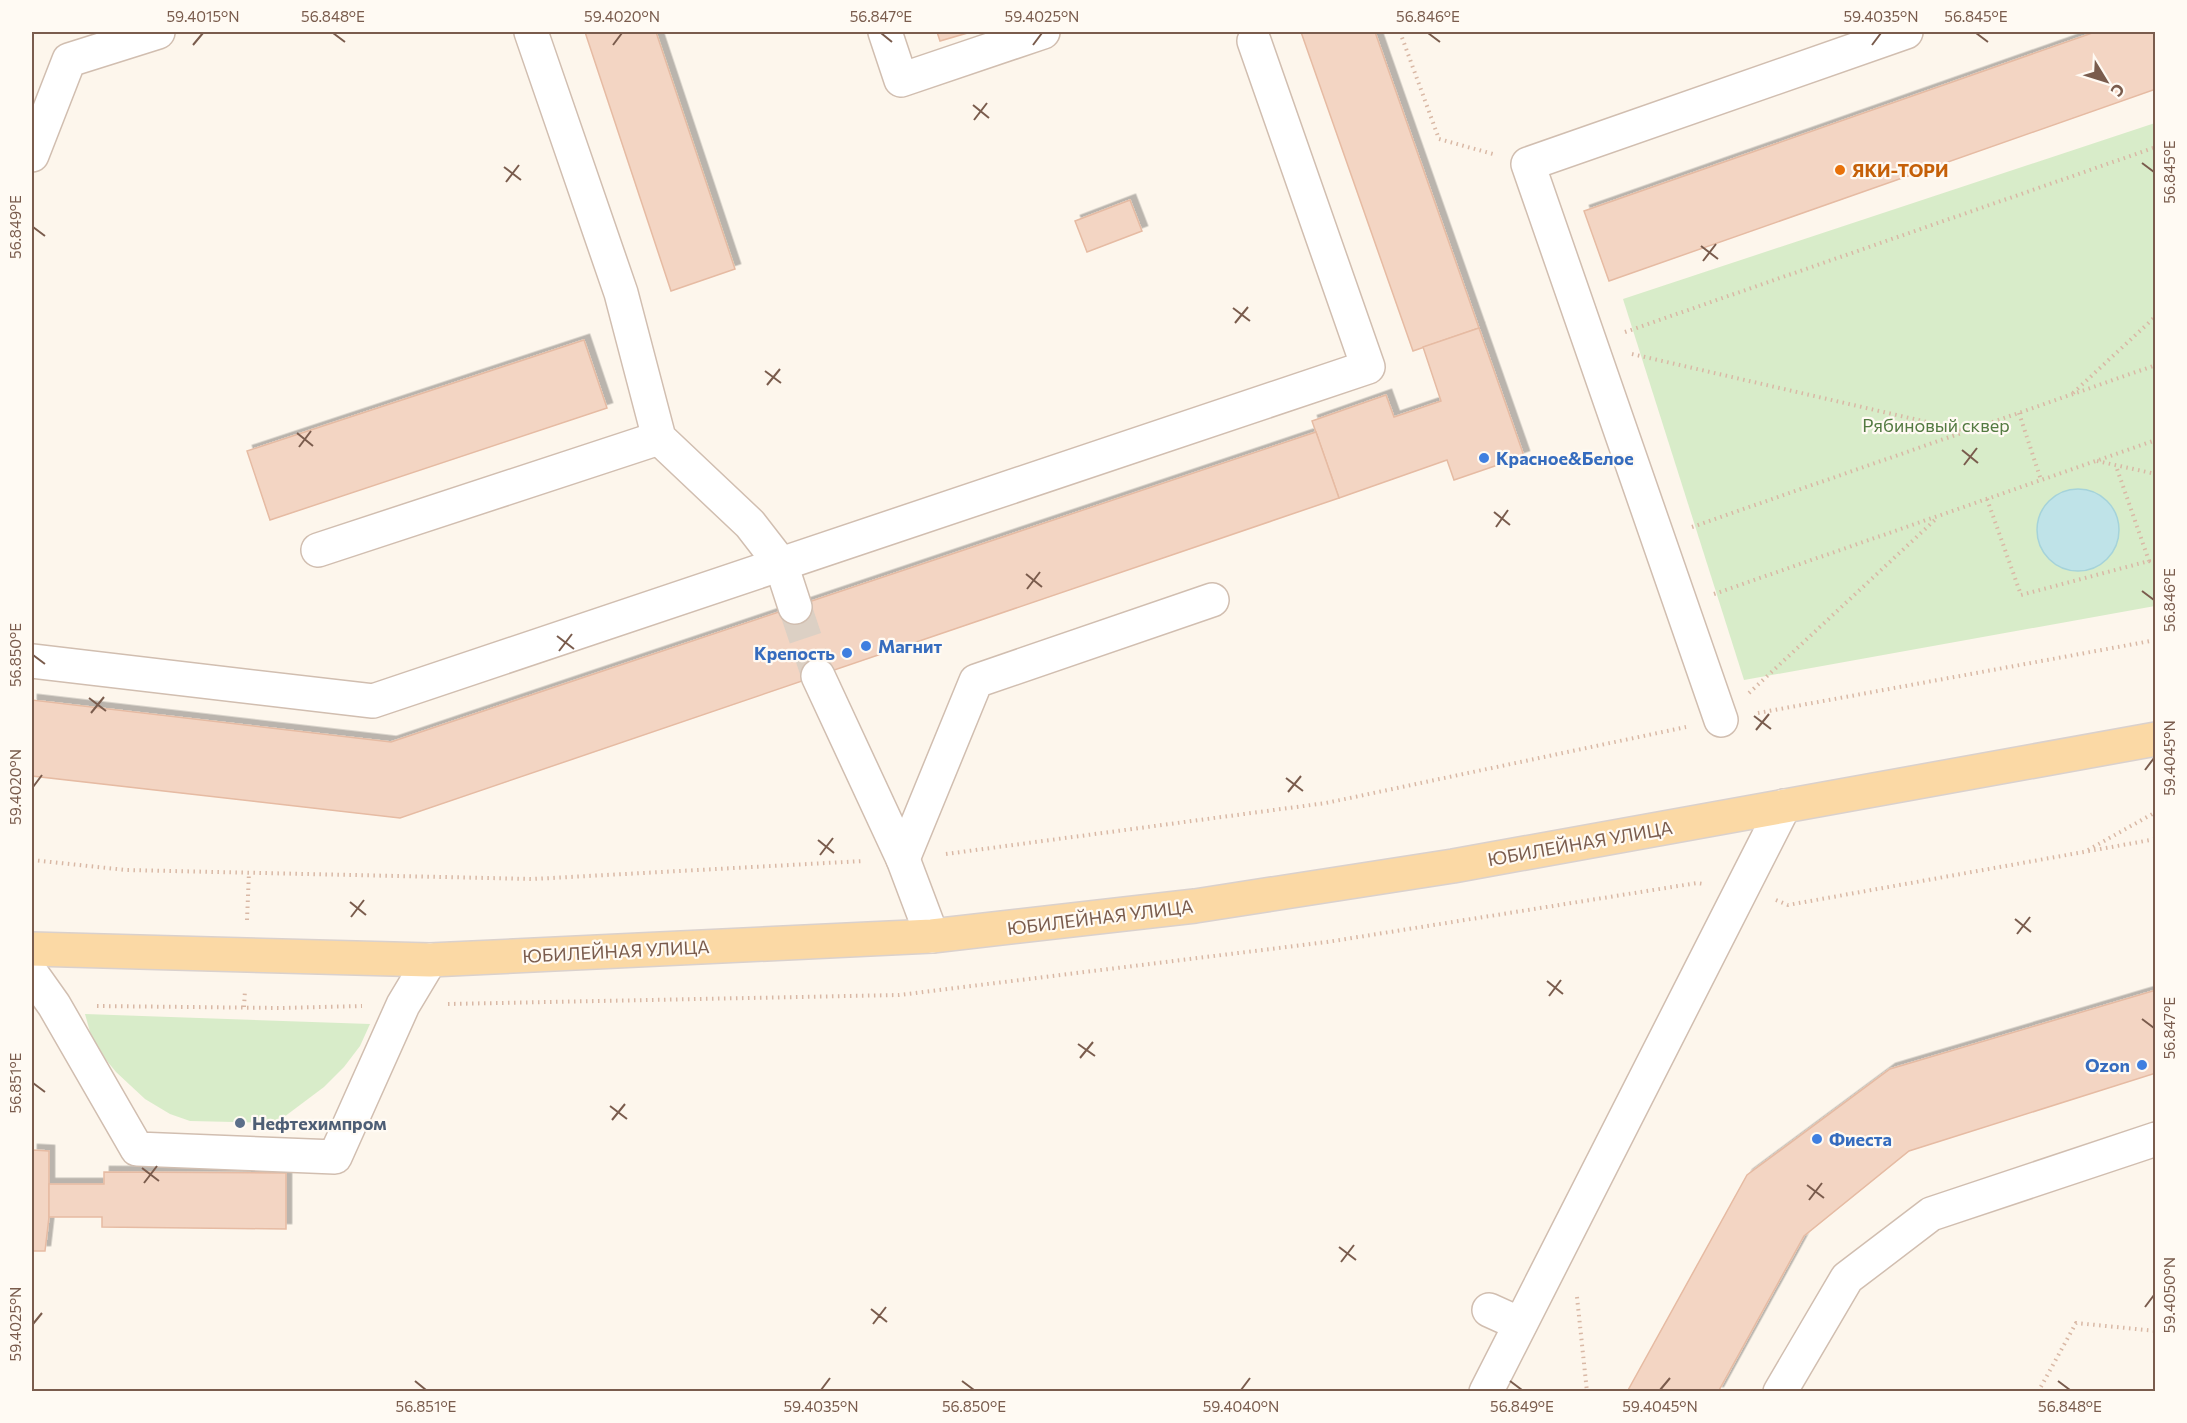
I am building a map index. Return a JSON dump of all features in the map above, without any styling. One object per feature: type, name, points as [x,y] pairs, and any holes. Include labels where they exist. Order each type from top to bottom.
[{"type":"main road","name":"ЮБИЛЕЙНАЯ УЛИЦА","points":[[32,949],[430,960],[932,936],[1207,904],[1453,866],[2156,739]]},
{"type":"lane","points":[[32,155],[69,60],[158,32]]},
{"type":"lane","points":[[531,32],[621,293],[659,438],[750,524],[781,564],[795,607]]},
{"type":"lane","points":[[885,32],[901,80],[1043,32]]},
{"type":"lane","points":[[1721,720],[1528,164],[1906,32]]},
{"type":"lane","points":[[32,662],[372,701],[1368,367],[1254,42]]},
{"type":"lane","points":[[318,550],[659,438]]},
{"type":"lane","points":[[903,859],[976,681],[1212,600]]},
{"type":"lane","points":[[818,675],[903,859],[932,936]]},
{"type":"lane","points":[[1486,1392],[1784,806]]},
{"type":"lane","points":[[32,974],[54,1005],[137,1149],[335,1157],[403,1005],[430,960]]},
{"type":"lane","points":[[1780,1392],[1847,1278],[1931,1214],[2156,1138]]},
{"type":"lane","points":[[1489,1310],[1520,1324]]},
{"type":"path","points":[[1400,32],[1439,139],[1528,164]]},
{"type":"path","points":[[1590,344],[2156,147]]},
{"type":"path","points":[[2070,395],[2156,316]]},
{"type":"path","points":[[1590,344],[1966,431]]},
{"type":"path","points":[[1658,538],[2156,365]]},
{"type":"path","points":[[2019,413],[2041,480]]},
{"type":"path","points":[[1681,606],[2156,440]]},
{"type":"path","points":[[2096,461],[2156,474]]},
{"type":"path","points":[[2116,466],[2149,561],[2156,565]]},
{"type":"path","points":[[1987,499],[2021,595],[2149,561]]},
{"type":"path","points":[[1721,720],[1940,516]]},
{"type":"path","points":[[32,860],[126,870],[533,879],[903,859],[1326,803],[1721,720],[2156,640]]},
{"type":"path","points":[[2085,852],[2156,812]]},
{"type":"path","points":[[1860,892],[2156,839]]},
{"type":"path","points":[[1575,1287],[1587,1392]]},
{"type":"path","points":[[2038,1392],[2076,1323],[2156,1331]]},
{"type":"green space","name":"Рябиновый сквер","points":[[2155,123],[2155,606],[1744,680],[1623,299]]},
{"type":"green space","points":[[85,1014],[370,1024],[360,1046],[344,1067],[324,1087],[276,1123],[190,1121],[170,1114],[145,1099],[116,1072],[98,1050]]},
{"type":"water","points":[[2078,489],[2094,492],[2107,501],[2116,514],[2119,530],[2116,546],[2107,559],[2094,568],[2078,571],[2062,568],[2049,559],[2040,546],[2037,530],[2040,514],[2049,501],[2062,492]]},
{"type":"building","points":[[585,32],[656,32],[735,269],[671,291]]},
{"type":"building","points":[[937,32],[971,32],[940,41]]},
{"type":"building","points":[[1301,32],[1375,32],[1479,328],[1413,351]]},
{"type":"building","points":[[2095,32],[2156,32],[2156,89],[1609,281],[1584,211]]},
{"type":"building","points":[[1130,200],[1142,231],[1087,252],[1075,221]]},
{"type":"building","points":[[1479,328],[1524,456],[1454,480],[1447,460],[1339,498],[1312,421],[1386,395],[1394,417],[1441,401],[1423,347]]},
{"type":"building","points":[[584,340],[607,408],[270,520],[247,451]]},
{"type":"building","points":[[1316,432],[1339,498],[400,818],[32,776],[32,700],[391,742]]},
{"type":"building","points":[[2156,990],[2156,1073],[1909,1151],[1804,1236],[1718,1392],[1627,1392],[1747,1175],[1890,1069]]},
{"type":"building","points":[[32,1150],[49,1151],[49,1217],[45,1251],[32,1251]]},
{"type":"building","points":[[104,1172],[286,1173],[286,1229],[102,1227],[102,1217],[49,1217],[49,1184],[104,1184]]},
{"type":"tunnel","points":[[795,607],[818,676]]},
{"type":"place","name":"ЯКИ-ТОРИ","points":[[1840,170]]},
{"type":"place","name":"Красное&Белое","points":[[1484,458]]},
{"type":"place","name":"Магнит","points":[[866,646]]},
{"type":"place","name":"Крепость","points":[[847,653]]},
{"type":"place","name":"Ozon","points":[[2142,1065]]},
{"type":"place","name":"Нефтехимпром","points":[[240,1123]]},
{"type":"place","name":"Фиеста","points":[[1817,1139]]}]
